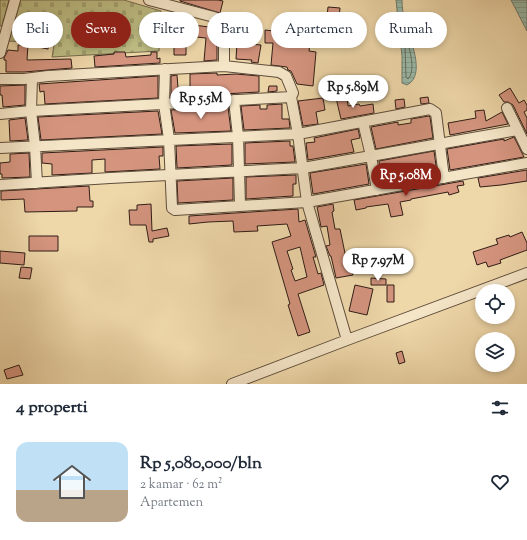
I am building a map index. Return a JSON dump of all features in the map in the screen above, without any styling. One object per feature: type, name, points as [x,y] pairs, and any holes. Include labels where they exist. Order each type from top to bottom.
[{"type":"street","points":[[1,48],[15,0]]},
{"type":"street","points":[[154,1],[214,17],[220,21],[224,28],[224,66]]},
{"type":"street","points":[[0,79],[224,66],[279,72],[286,76],[290,82],[293,93],[290,97],[298,134],[307,202],[347,340]]},
{"type":"street","points":[[165,69],[164,104],[169,139],[173,209],[307,202],[527,163]]},
{"type":"street","points":[[32,78],[31,111],[35,146],[36,183]]},
{"type":"street","points":[[0,114],[290,97]]},
{"type":"street","points":[[234,100],[238,136],[240,205]]},
{"type":"street","points":[[506,108],[527,149]]},
{"type":"street","points":[[0,148],[298,134],[430,109],[436,113],[444,178]]},
{"type":"street","points":[[363,122],[377,190]]},
{"type":"street","points":[[0,185],[170,174],[303,168],[518,130]]},
{"type":"street","points":[[232,384],[527,274]]},
{"type":"green space","points":[[0,0],[9,0],[2,26],[0,26]]},
{"type":"green space","points":[[19,0],[124,0],[161,11],[139,12],[139,48],[159,48],[159,51],[52,57],[54,48],[63,48],[63,12],[15,12]]},
{"type":"green space","points":[[12,24],[12,41],[7,41]]},
{"type":"water","points":[[396,0],[402,0],[403,12],[397,12]]},
{"type":"water","points":[[511,0],[527,0],[527,31]]},
{"type":"water","points":[[401,48],[413,48],[416,73],[413,80],[407,85],[402,83]]},
{"type":"building","points":[[180,1],[223,1],[220,12],[217,12]]},
{"type":"building","points":[[328,7],[340,8],[340,12],[328,12]]},
{"type":"building","points":[[199,26],[207,27],[207,48],[217,48],[217,60],[204,61],[206,38],[199,37]]},
{"type":"building","points":[[265,30],[271,31],[271,43],[265,43]]},
{"type":"building","points":[[18,48],[28,48],[27,60],[71,59],[72,68],[6,72],[6,60],[4,60],[4,58],[8,50],[18,51]]},
{"type":"building","points":[[174,48],[186,48],[186,55],[174,55]]},
{"type":"building","points":[[237,48],[260,48],[258,63],[251,62],[252,60],[236,59]]},
{"type":"building","points":[[273,48],[309,48],[309,51],[316,52],[313,86],[297,84],[291,71],[288,70],[287,67],[271,65]]},
{"type":"building","points":[[114,52],[125,52],[126,57],[151,55],[151,52],[157,52],[157,59],[160,58],[160,63],[95,67],[94,56],[114,54]]},
{"type":"building","points":[[217,73],[217,75],[236,74],[259,76],[259,92],[171,97],[171,76],[177,75],[178,88],[190,88],[190,74]]},
{"type":"building","points":[[158,76],[158,98],[45,104],[44,91],[40,92],[39,84]]},
{"type":"building","points":[[25,85],[25,105],[3,107],[2,95],[0,95],[0,86]]},
{"type":"building","points":[[269,86],[277,86],[277,91],[268,92]]},
{"type":"building","points":[[510,88],[519,103],[524,100],[527,105],[527,110],[524,112],[527,118],[527,134],[513,105],[508,102],[504,102],[499,95]]},
{"type":"building","points":[[347,97],[348,106],[373,104],[374,113],[341,119],[336,98]]},
{"type":"building","points":[[428,97],[429,103],[421,104],[420,98]]},
{"type":"building","points":[[323,98],[325,110],[316,112],[318,124],[303,126],[298,101]]},
{"type":"building","points":[[404,99],[405,107],[396,109],[395,100]]},
{"type":"building","points":[[282,104],[282,119],[289,119],[290,128],[244,130],[241,106],[260,105],[260,109],[267,109],[267,105]]},
{"type":"building","points":[[228,107],[231,131],[175,133],[171,110]]},
{"type":"building","points":[[484,110],[486,121],[502,112],[508,124],[450,135],[448,123],[476,118],[475,111]]},
{"type":"building","points":[[158,111],[162,134],[41,140],[38,117]]},
{"type":"building","points":[[429,116],[433,138],[376,149],[371,127],[398,122],[398,125],[411,123],[411,119]]},
{"type":"building","points":[[25,118],[28,140],[10,141],[9,120]]},
{"type":"building","points":[[358,129],[360,138],[351,140],[354,152],[308,160],[306,143],[315,142],[314,138]]},
{"type":"building","points":[[514,137],[524,157],[450,170],[447,149],[504,139],[504,141]]},
{"type":"building","points":[[290,141],[290,146],[293,146],[295,162],[245,164],[245,143]]},
{"type":"building","points":[[232,144],[232,165],[177,168],[176,146]]},
{"type":"building","points":[[163,147],[163,156],[159,156],[160,169],[105,172],[105,159],[92,160],[92,173],[52,175],[52,164],[42,163],[42,153]]},
{"type":"building","points":[[434,151],[437,172],[382,182],[379,161]]},
{"type":"building","points":[[29,153],[30,177],[2,178],[2,174],[0,174],[0,163],[10,162],[10,154]]},
{"type":"building","points":[[366,164],[369,184],[313,194],[310,173]]},
{"type":"building","points":[[527,170],[527,181],[480,187],[478,178]]},
{"type":"building","points":[[296,175],[296,184],[293,184],[293,196],[246,199],[246,177]]},
{"type":"building","points":[[233,178],[233,200],[178,203],[177,181]]},
{"type":"building","points":[[463,181],[464,185],[457,186],[459,192],[449,195],[448,192],[400,202],[403,215],[391,217],[388,204],[356,210],[354,200]]},
{"type":"building","points":[[89,186],[90,201],[93,201],[93,207],[77,207],[77,211],[25,212],[24,199],[1,200],[1,191]]},
{"type":"building","points":[[151,204],[152,231],[167,228],[169,236],[153,239],[153,242],[149,242],[146,225],[130,225],[129,210],[137,210],[137,205]]},
{"type":"building","points":[[333,204],[334,211],[332,212],[335,229],[340,229],[346,258],[349,257],[353,275],[336,278],[331,256],[326,246],[330,245],[327,226],[321,227],[317,207]]},
{"type":"building","points":[[298,209],[299,222],[305,220],[316,257],[313,257],[318,274],[321,273],[324,285],[298,294],[310,332],[298,336],[288,305],[290,304],[272,242],[291,236],[287,224],[257,226],[258,231],[234,232],[233,221],[189,224],[189,216]],"holes":[[[300,247],[307,277],[295,281],[287,251]]]},
{"type":"building","points":[[522,232],[527,243],[527,250],[500,260],[501,263],[488,267],[486,262],[477,265],[473,252],[498,244],[496,239],[509,235],[510,237]]},
{"type":"building","points":[[29,236],[58,236],[58,251],[29,251]]},
{"type":"building","points":[[0,251],[25,253],[24,265],[0,263]]},
{"type":"building","points":[[21,267],[32,268],[30,279],[19,278]]},
{"type":"building","points":[[371,278],[386,279],[386,285],[371,285]]},
{"type":"building","points":[[355,285],[373,289],[367,315],[349,311]]},
{"type":"building","points":[[387,285],[394,285],[394,302],[387,302]]},
{"type":"building","points":[[402,351],[405,362],[399,364],[396,353]]},
{"type":"building","points":[[19,365],[23,375],[7,379],[4,370]]}]
